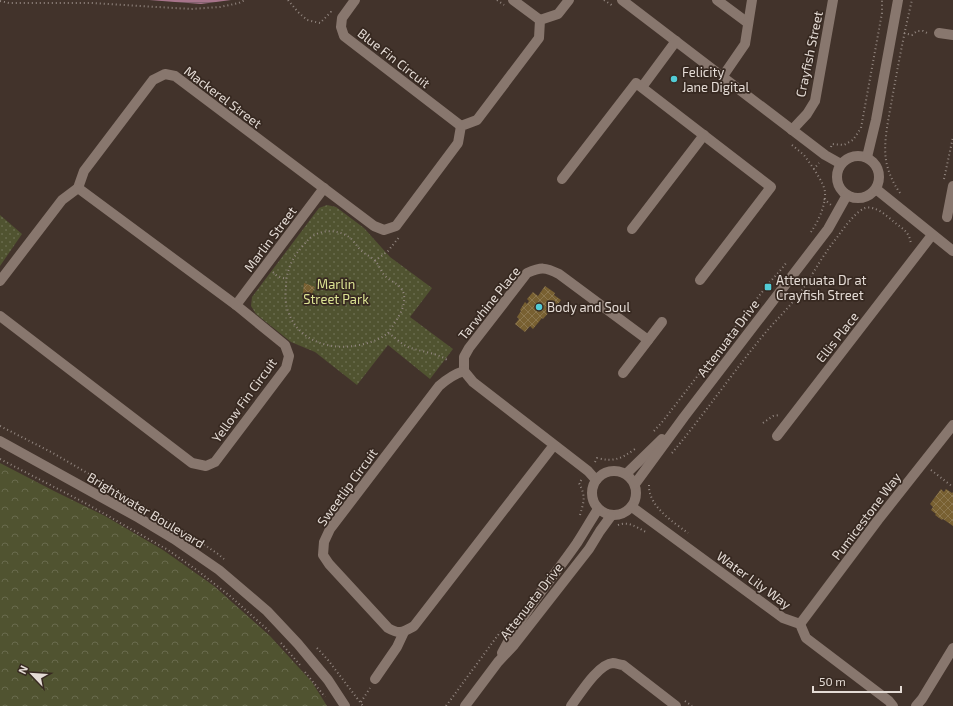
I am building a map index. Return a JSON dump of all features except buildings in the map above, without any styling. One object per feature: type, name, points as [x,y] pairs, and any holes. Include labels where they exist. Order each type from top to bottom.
[{"type":"street","points":[[342,18],[355,0]]},
{"type":"street","points":[[513,0],[540,20]]},
{"type":"street","points":[[540,20],[558,14],[569,0]]},
{"type":"street","points":[[622,0],[824,155],[841,164]]},
{"type":"street","points":[[717,0],[748,23]]},
{"type":"street","points":[[723,76],[745,44],[752,0]]},
{"type":"street","name":"Crayfish Street","points":[[792,130],[815,101],[833,0]]},
{"type":"street","points":[[867,157],[876,120],[898,0]]},
{"type":"street","name":"Blue Fin Circuit","points":[[342,18],[340,27],[344,36],[461,126]]},
{"type":"street","points":[[461,126],[477,120],[538,38],[540,20]]},
{"type":"street","points":[[939,33],[953,36]]},
{"type":"street","points":[[642,87],[676,41]]},
{"type":"street","name":"Mackerel Street","points":[[78,188],[84,171],[153,80],[165,74],[175,76],[374,226],[384,230],[396,226],[458,143],[461,126]]},
{"type":"street","points":[[562,179],[636,83],[642,87],[771,187],[700,280]]},
{"type":"street","points":[[632,230],[704,135]]},
{"type":"street","points":[[858,155],[870,158],[875,163],[880,176],[876,189],[866,197],[860,198],[847,195],[842,190],[837,178],[841,164],[851,156],[858,155]]},
{"type":"street","points":[[947,217],[953,186]]},
{"type":"street","points":[[0,281],[62,200],[78,188]]},
{"type":"street","name":"Yellow Fin Circuit","points":[[0,316],[192,463],[206,466],[214,462],[286,368],[289,356],[285,345],[236,305],[78,188]]},
{"type":"street","name":"Marlin Street","points":[[236,305],[324,188]]},
{"type":"street","points":[[876,189],[953,251]]},
{"type":"street","name":"Attenuata Drive","points":[[635,484],[684,417],[828,229],[847,195]]},
{"type":"street","name":"Ellis Place","points":[[777,436],[932,234]]},
{"type":"street","name":"Tarwhine Place","points":[[464,372],[464,357],[469,348],[527,273],[539,268],[549,269],[559,274],[648,340]]},
{"type":"street","points":[[623,373],[662,322]]},
{"type":"street","points":[[464,372],[473,382],[588,471],[596,480]]},
{"type":"street","name":"Sweetlip Circuit","points":[[404,632],[395,632],[388,628],[329,564],[323,555],[324,542],[330,529],[439,386],[448,378],[457,373],[464,372]]},
{"type":"street","name":"Attenuata Drive","points":[[626,474],[684,417]]},
{"type":"street","name":"Pumicestone Way","points":[[800,624],[878,520],[953,425]]},
{"type":"street","name":"Brightwater Boulevard","points":[[0,441],[151,525],[174,539],[218,570],[267,611],[298,644],[328,680],[345,706]]},
{"type":"street","points":[[376,679],[397,647],[404,632],[414,626],[554,445]]},
{"type":"street","points":[[610,471],[618,471],[626,474],[635,484],[637,492],[636,500],[632,507],[626,512],[612,516],[598,509],[592,494],[596,480],[602,474],[610,471]]},
{"type":"street","name":"Water Lily Way","points":[[632,507],[782,618],[800,624],[806,638],[889,701],[893,706]]},
{"type":"street","name":"Attenuata Drive","points":[[498,662],[512,635],[538,596],[578,542],[598,509]]},
{"type":"street","name":"Attenuata Drive","points":[[465,706],[498,662],[514,645],[589,549],[600,531],[612,516]]},
{"type":"street","points":[[916,706],[922,700],[953,648]]},
{"type":"street","points":[[571,706],[598,671],[604,666],[614,663],[623,665],[676,706]]},
{"type":"path","points":[[0,1],[9,3],[91,3],[191,9],[220,7],[239,3],[245,0]]},
{"type":"path","points":[[288,0],[307,20],[320,23],[331,12],[342,18]]},
{"type":"path","points":[[831,147],[832,144],[844,145],[853,140],[861,128],[882,13],[882,0]]},
{"type":"path","points":[[902,196],[893,183],[886,159],[885,145],[912,0]]},
{"type":"path","points":[[809,234],[823,209],[825,192],[814,169],[818,164]]},
{"type":"path","points":[[670,456],[762,336],[799,294],[825,254],[848,223],[859,212],[865,208],[871,208],[885,215],[908,232],[911,238],[911,246],[908,250]]},
{"type":"path","points":[[330,231],[348,237],[361,251],[373,259],[377,263],[380,270],[403,291],[404,303],[388,333],[375,341],[347,347],[320,344],[309,338],[301,331],[292,319],[286,307],[286,279],[293,259],[310,238],[321,232],[330,231]]},
{"type":"path","points":[[653,432],[769,283],[788,261]]},
{"type":"path","points":[[265,266],[277,276],[286,279]]},
{"type":"path","points":[[844,332],[852,320]]},
{"type":"path","points":[[388,333],[406,346],[447,360]]},
{"type":"path","points":[[763,423],[773,416],[784,412]]},
{"type":"path","points":[[595,462],[597,458],[608,460],[618,458],[630,453],[639,446]]},
{"type":"path","points":[[0,459],[85,503],[168,550],[209,579],[272,633]]},
{"type":"path","points":[[930,469],[953,487]]},
{"type":"path","points":[[579,483],[582,479]]},
{"type":"path","points":[[650,480],[648,485],[649,493],[661,513],[692,536]]},
{"type":"path","points":[[277,639],[328,701]]},
{"type":"path","points":[[361,702],[376,679]]},
{"type":"green space","name":"Marlin Street Park","points":[[327,205],[336,207],[364,228],[390,257],[432,288],[410,317],[453,349],[430,379],[388,345],[357,385],[315,352],[291,342],[256,314],[251,306],[252,297],[319,208]]},
{"type":"green space","points":[[0,215],[22,234],[0,266]]},
{"type":"green space","points":[[0,463],[105,516],[163,550],[214,586],[270,636],[312,682],[327,706],[0,706]]},
{"type":"shaded area","points":[[149,0],[231,0],[201,4]]},
{"type":"place","name":"Felicity Jane Digital","points":[[674,79]]},
{"type":"place","name":"Attenuata Dr at Crayfish Street","points":[[768,287]]},
{"type":"place","name":"Body and Soul","points":[[539,307]]}]
